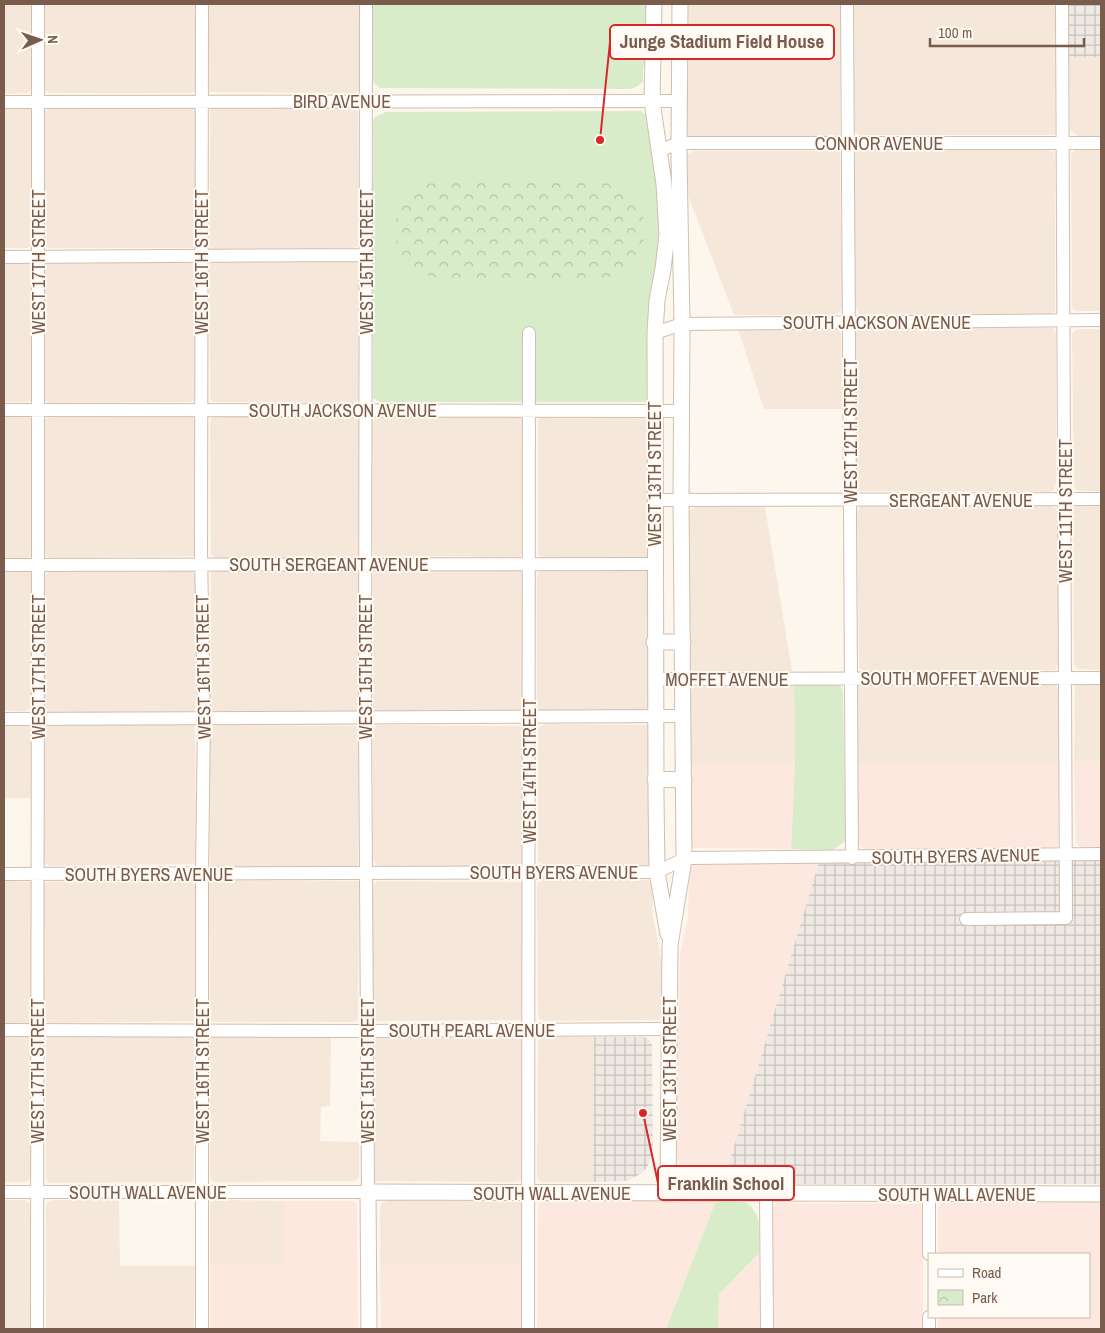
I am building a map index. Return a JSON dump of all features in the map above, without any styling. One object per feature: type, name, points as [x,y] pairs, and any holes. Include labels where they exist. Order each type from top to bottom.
[{"type":"street","name":"WEST 17TH STREET","points":[[37,1329],[38,4]]},
{"type":"street","name":"WEST 16TH STREET","points":[[202,4],[201,564],[204,719],[202,1329]]},
{"type":"street","name":"WEST 15TH STREET","points":[[366,4],[365,873],[370,1329]]},
{"type":"street","name":"WEST 13TH STREET","points":[[654,4],[652,101],[664,184],[667,235],[657,300],[655,333],[655,780],[657,872],[670,945]]},
{"type":"street","name":"WEST 13TH STREET","points":[[668,1194],[670,945],[684,859],[681,500],[682,324],[679,143],[680,4]]},
{"type":"street","name":"WEST 12TH STREET","points":[[847,4],[852,858]]},
{"type":"street","name":"WEST 11TH STREET","points":[[966,920],[1066,918],[1062,4]]},
{"type":"street","points":[[654,41],[680,41]]},
{"type":"street","name":"BIRD AVENUE","points":[[4,102],[680,101]]},
{"type":"street","name":"CONNOR AVENUE","points":[[658,151],[679,143],[1101,143]]},
{"type":"street","points":[[4,257],[366,255]]},
{"type":"street","name":"SOUTH JACKSON AVENUE","points":[[655,333],[682,324],[1101,320]]},
{"type":"street","name":"WEST 14TH STREET","points":[[528,1329],[530,1193],[529,333]]},
{"type":"street","name":"SOUTH JACKSON AVENUE","points":[[4,410],[681,412]]},
{"type":"street","name":"SERGEANT AVENUE","points":[[850,500],[1101,499]]},
{"type":"street","points":[[654,500],[850,500]]},
{"type":"street","name":"SOUTH SERGEANT AVENUE","points":[[4,565],[654,564]]},
{"type":"street","points":[[654,582],[682,582]]},
{"type":"street","points":[[654,642],[683,642]]},
{"type":"street","name":"SOUTH MOFFET AVENUE","points":[[800,679],[1101,678]]},
{"type":"street","name":"MOFFET AVENUE","points":[[654,679],[800,679]]},
{"type":"street","points":[[4,719],[683,716]]},
{"type":"street","points":[[655,780],[684,780]]},
{"type":"street","name":"SOUTH BYERS AVENUE","points":[[4,874],[657,872],[684,859],[691,858],[852,858],[1101,854]]},
{"type":"street","name":"SOUTH PEARL AVENUE","points":[[4,1030],[367,1031],[670,1029]]},
{"type":"street","name":"SOUTH WALL AVENUE","points":[[4,1192],[1101,1194]]},
{"type":"street","points":[[766,1194],[767,1329]]},
{"type":"street","points":[[929,1194],[929,1253]]},
{"type":"shaded area","points":[[4,4],[32,4],[32,87],[28,93],[4,94]]},
{"type":"shaded area","points":[[45,4],[196,4],[195,91],[190,93],[48,93],[44,88]]},
{"type":"shaded area","points":[[209,4],[359,4],[359,90],[354,93],[210,92],[208,88]]},
{"type":"shaded area","points":[[685,4],[840,4],[840,135],[838,137],[687,136]]},
{"type":"shaded area","points":[[854,4],[1056,4],[1055,134],[858,135],[855,131]]},
{"type":"shaded area","points":[[1069,4],[1101,4],[1101,57],[1069,57]]},
{"type":"shaded area","points":[[1069,57],[1101,57],[1101,136],[1079,136],[1070,129]]},
{"type":"shaded area","points":[[4,107],[30,107],[32,111],[32,246],[27,248],[4,248]]},
{"type":"shaded area","points":[[356,107],[358,113],[358,245],[354,248],[214,249],[210,247],[210,108]]},
{"type":"shaded area","points":[[50,108],[194,109],[196,113],[195,243],[193,248],[50,248],[45,246],[44,114]]},
{"type":"shaded area","points":[[1101,149],[1101,311],[1078,311],[1073,309],[1072,305],[1071,153],[1076,150]]},
{"type":"shaded area","points":[[862,150],[1048,150],[1054,152],[1055,311],[1050,314],[858,314],[855,304],[855,155],[856,152]]},
{"type":"shaded area","points":[[694,151],[836,151],[840,153],[842,307],[838,313],[833,315],[734,315],[686,190],[686,155]]},
{"type":"shaded area","points":[[4,262],[31,263],[32,265],[33,400],[28,402],[4,402]]},
{"type":"shaded area","points":[[49,262],[190,262],[194,264],[195,398],[192,402],[49,403],[45,401],[43,398],[44,268]]},
{"type":"shaded area","points":[[214,262],[358,262],[360,266],[358,400],[354,403],[214,402],[210,399],[209,268],[210,264]]},
{"type":"shaded area","points":[[861,328],[1054,329],[1056,334],[1056,484],[1054,490],[1049,492],[858,491],[856,486],[855,332]]},
{"type":"shaded area","points":[[738,329],[839,330],[841,334],[842,409],[764,409]]},
{"type":"shaded area","points":[[1078,329],[1101,329],[1101,491],[1080,491],[1076,490],[1074,486],[1072,336],[1073,332]]},
{"type":"shaded area","points":[[4,416],[28,416],[33,418],[32,555],[27,558],[4,558]]},
{"type":"shaded area","points":[[191,416],[195,419],[194,556],[51,558],[46,556],[45,420],[50,417]]},
{"type":"shaded area","points":[[213,416],[358,416],[360,418],[358,555],[354,558],[215,558],[211,555],[210,421]]},
{"type":"shaded area","points":[[376,416],[521,417],[524,422],[523,554],[518,557],[375,556],[373,551],[372,422]]},
{"type":"shaded area","points":[[541,416],[649,416],[650,557],[543,558],[538,555],[538,421]]},
{"type":"shaded area","points":[[1050,505],[1056,508],[1058,513],[1058,664],[1055,670],[864,671],[859,668],[857,512],[860,506]]},
{"type":"shaded area","points":[[1080,505],[1101,505],[1101,670],[1077,669],[1074,663],[1073,514],[1074,507]]},
{"type":"shaded area","points":[[695,507],[765,507],[792,671],[694,671],[689,668],[689,511]]},
{"type":"shaded area","points":[[355,570],[360,574],[358,711],[211,711],[211,573],[217,571]]},
{"type":"shaded area","points":[[380,570],[521,571],[523,573],[523,707],[521,711],[376,711],[373,707],[373,577],[374,573]]},
{"type":"shaded area","points":[[545,570],[645,570],[649,573],[650,705],[645,710],[539,710],[537,706],[537,575],[538,572]]},
{"type":"shaded area","points":[[4,571],[27,571],[32,573],[33,576],[32,708],[25,711],[4,711]]},
{"type":"shaded area","points":[[191,571],[195,577],[196,707],[194,711],[51,713],[46,711],[44,708],[45,575],[49,572]]},
{"type":"shaded area","points":[[1101,683],[1101,760],[1074,760],[1075,685]]},
{"type":"shaded area","points":[[1055,684],[1058,689],[1059,763],[857,763],[857,691],[859,685]]},
{"type":"shaded area","points":[[794,685],[795,763],[688,763],[689,692],[694,687]]},
{"type":"shaded area","points":[[546,724],[648,725],[651,863],[649,865],[542,864],[538,862],[538,729]]},
{"type":"shaded area","points":[[4,725],[27,725],[33,728],[33,798],[4,798]]},
{"type":"shaded area","points":[[194,725],[195,729],[196,860],[193,864],[50,866],[46,864],[44,860],[44,731],[46,726]]},
{"type":"shaded area","points":[[216,725],[358,726],[358,866],[214,868],[210,866],[209,732]]},
{"type":"shaded area","points":[[378,725],[521,726],[523,731],[523,861],[521,866],[378,866],[373,860],[373,731]]},
{"type":"shaded area","points":[[1074,760],[1101,760],[1101,847],[1081,847],[1076,844]]},
{"type":"shaded area","points":[[688,763],[795,763],[791,849],[692,848]]},
{"type":"shaded area","points":[[857,763],[1059,763],[1057,847],[865,849],[859,845],[858,841]]},
{"type":"shaded area","points":[[1101,861],[1101,1184],[723,1184],[819,862]]},
{"type":"shaded area","points":[[819,862],[723,1184],[695,1179],[684,1169],[677,1158],[676,1143],[680,954],[688,917],[689,869],[693,864]]},
{"type":"shaded area","points":[[546,879],[646,880],[652,883],[653,916],[662,965],[662,1015],[659,1020],[544,1021],[539,1019],[537,886],[539,882]]},
{"type":"shaded area","points":[[216,880],[358,881],[358,1020],[353,1022],[214,1022],[210,1020],[209,886],[210,882]]},
{"type":"shaded area","points":[[4,881],[31,882],[32,1021],[28,1023],[4,1023]]},
{"type":"shaded area","points":[[190,881],[195,887],[195,1017],[193,1021],[50,1023],[45,1021],[44,884],[49,882]]},
{"type":"shaded area","points":[[379,881],[521,882],[523,886],[523,1016],[520,1020],[374,1021],[372,1017],[373,886],[374,883]]},
{"type":"shaded area","points":[[4,1036],[26,1036],[31,1041],[31,1176],[27,1182],[4,1182]]},
{"type":"shaded area","points":[[51,1036],[194,1037],[194,1177],[192,1182],[50,1183],[47,1181],[46,1041]]},
{"type":"shaded area","points":[[211,1036],[331,1036],[330,1106],[321,1107],[320,1141],[359,1142],[359,1177],[356,1181],[215,1182],[211,1180],[209,1038]]},
{"type":"shaded area","points":[[543,1037],[594,1037],[593,1182],[542,1182],[537,1178],[538,1042]]},
{"type":"shaded area","points":[[594,1037],[644,1037],[649,1039],[652,1044],[653,1151],[651,1160],[642,1173],[627,1181],[593,1182]]},
{"type":"shaded area","points":[[376,1038],[520,1038],[522,1042],[521,1180],[517,1182],[375,1181],[373,1042]]},
{"type":"shaded area","points":[[4,1200],[25,1200],[31,1205],[31,1329],[4,1329]]},
{"type":"shaded area","points":[[53,1200],[119,1200],[120,1266],[195,1266],[194,1329],[46,1329],[46,1206],[47,1203]]},
{"type":"shaded area","points":[[215,1200],[284,1201],[284,1265],[210,1264],[210,1202]]},
{"type":"shaded area","points":[[388,1200],[520,1202],[523,1207],[522,1265],[380,1265],[380,1208],[381,1204]]},
{"type":"shaded area","points":[[284,1201],[353,1201],[357,1203],[358,1329],[210,1329],[210,1264],[284,1265]]},
{"type":"shaded area","points":[[541,1201],[716,1201],[666,1329],[537,1329],[538,1205]]},
{"type":"shaded area","points":[[1101,1202],[1101,1329],[938,1329],[938,1318],[1090,1318],[1090,1253],[938,1253],[938,1208],[941,1203]]},
{"type":"shaded area","points":[[775,1204],[921,1204],[923,1208],[923,1329],[774,1329],[773,1209]]},
{"type":"shaded area","points":[[759,1253],[760,1329],[718,1329],[719,1294]]},
{"type":"shaded area","points":[[380,1265],[522,1265],[522,1329],[381,1329]]},
{"type":"green space","points":[[373,4],[649,4],[648,57],[643,67],[643,82],[630,89],[380,88],[374,83],[373,78]]},
{"type":"green space","points":[[641,111],[647,116],[663,196],[649,399],[647,402],[380,402],[373,398],[373,122],[375,117],[386,112]]},
{"type":"green space","points":[[440,182],[602,182],[624,191],[637,204],[643,217],[645,231],[643,244],[637,256],[628,267],[602,279],[444,279],[422,273],[407,262],[398,247],[395,230],[397,213],[406,198],[420,187]]},
{"type":"green space","points":[[794,685],[839,685],[843,691],[847,840],[830,850],[791,849],[795,763]]},
{"type":"green space","points":[[716,1201],[745,1202],[751,1207],[758,1218],[760,1232],[759,1253],[719,1294],[718,1329],[666,1329]]},
{"type":"place","name":"Junge Stadium Field House","points":[[600,140]]},
{"type":"place","name":"Franklin School","points":[[643,1113]]}]
